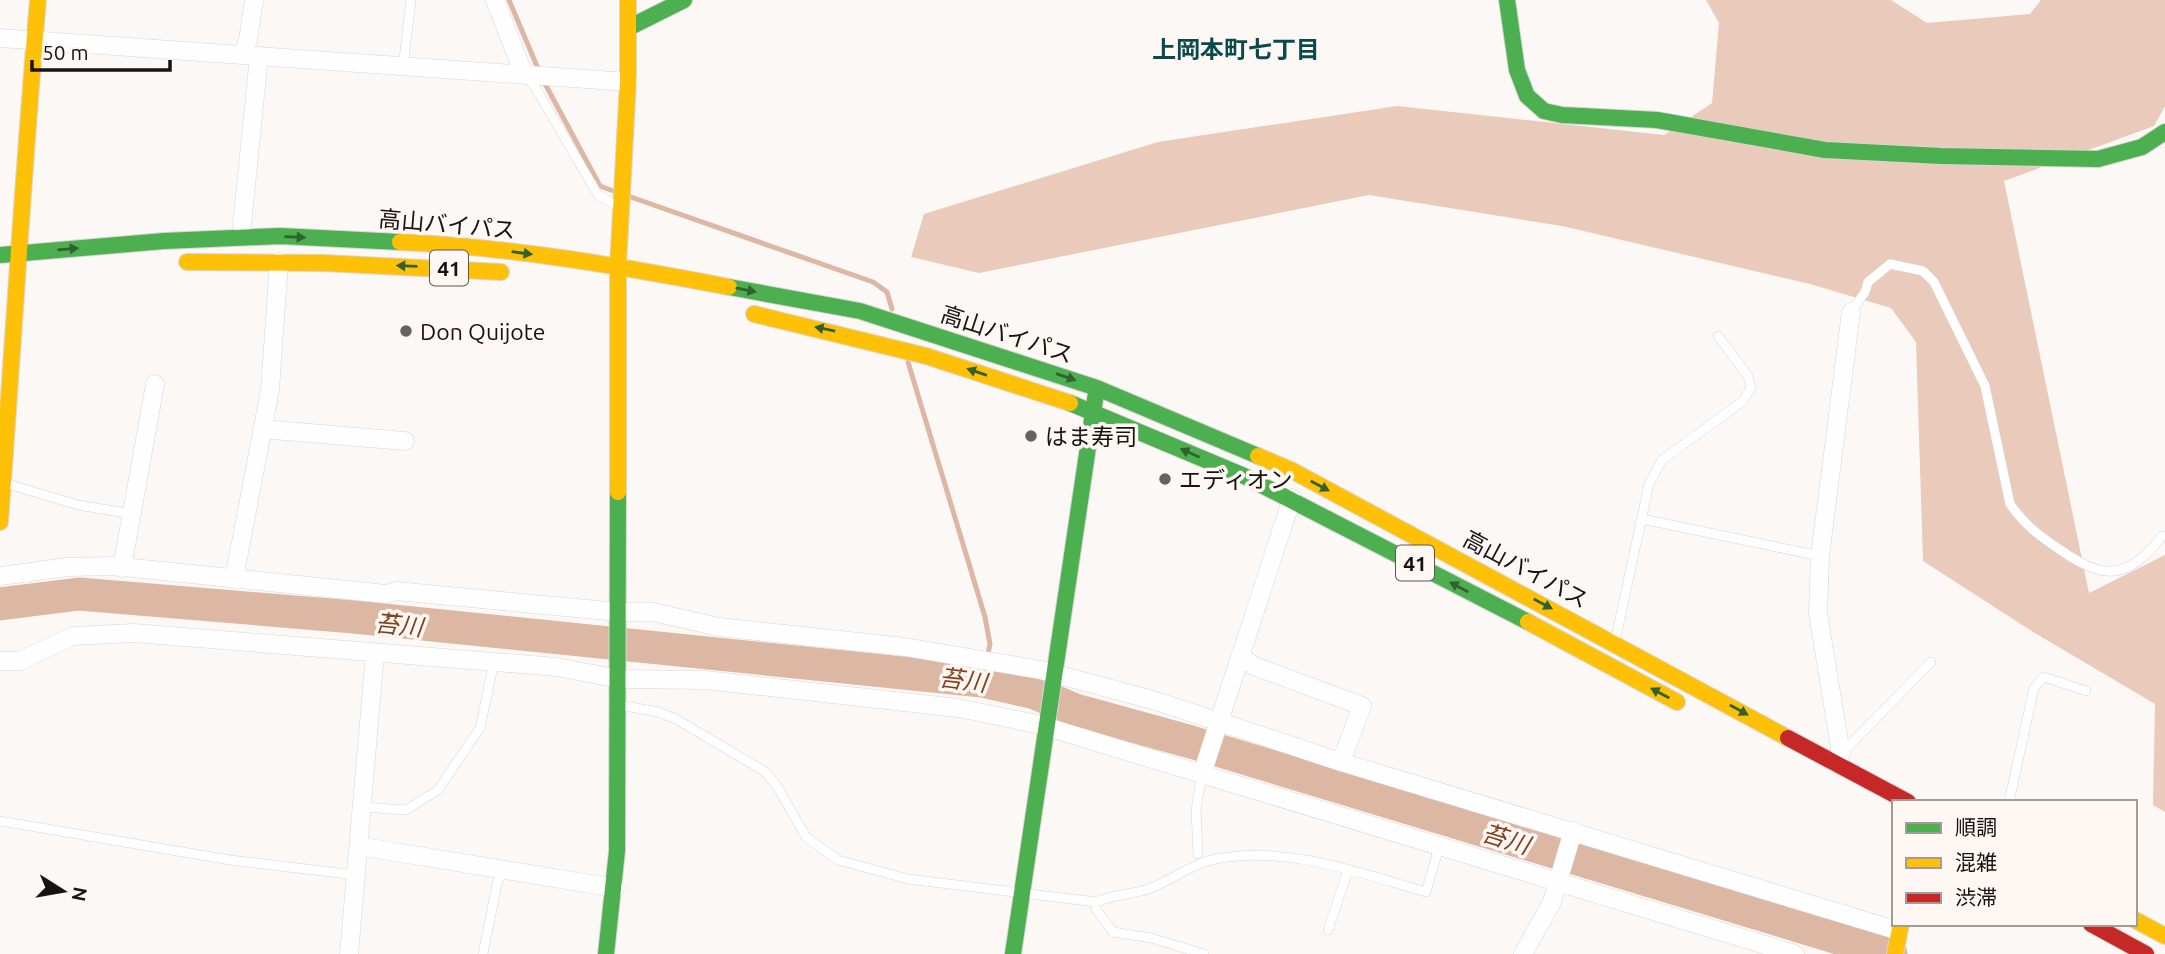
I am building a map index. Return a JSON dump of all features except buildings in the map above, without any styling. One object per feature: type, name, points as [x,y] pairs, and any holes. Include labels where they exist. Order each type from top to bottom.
[{"type":"main road","points":[[0,522],[24,274],[17,253],[38,0]]},
{"type":"main road","points":[[606,954],[615,888],[619,705],[618,266],[628,82],[628,0]]},
{"type":"main road","points":[[628,28],[684,0]]},
{"type":"main road","points":[[1507,0],[1517,70],[1527,96],[1544,111],[1562,115],[1657,120],[1825,150],[1941,156],[2098,159],[2142,147],[2165,132]]},
{"type":"main road","name":"高山バイパス","points":[[0,255],[164,241],[281,236],[454,244],[618,266],[882,318],[1097,387],[1291,470],[1839,759],[1905,800]]},
{"type":"main road","name":"高山バイパス","points":[[172,262],[279,262],[514,273]]},
{"type":"main road","points":[[0,277],[24,274]]},
{"type":"main road","name":"高山バイパス","points":[[736,310],[917,352],[1092,411],[1292,498],[1688,708]]},
{"type":"main road","points":[[1013,954],[1097,387]]},
{"type":"main road","points":[[2137,921],[2165,936]]},
{"type":"main road","points":[[2095,926],[2146,954]]},
{"type":"street","points":[[242,225],[251,56],[248,40],[254,0]]},
{"type":"street","points":[[495,0],[528,76]]},
{"type":"street","points":[[0,38],[628,82]]},
{"type":"street","points":[[234,579],[262,429],[275,337],[279,262]]},
{"type":"street","points":[[1839,759],[1818,613],[1820,556],[1851,312]]},
{"type":"street","points":[[122,568],[155,384]]},
{"type":"street","points":[[262,429],[405,441]]},
{"type":"street","points":[[1203,771],[1292,498]]},
{"type":"street","points":[[0,576],[67,567],[122,568],[618,617],[653,612],[719,627],[974,656],[1055,676],[1341,762],[1898,937]]},
{"type":"street","points":[[0,661],[20,661],[73,636],[97,632],[705,680],[958,708],[1047,725],[1203,771],[1439,848],[1558,880],[1795,954]]},
{"type":"street","points":[[349,954],[375,653]]},
{"type":"street","points":[[1240,656],[1254,666],[1362,706],[1341,762]]},
{"type":"street","points":[[1523,954],[1552,902],[1571,835]]},
{"type":"street","points":[[359,846],[615,888]]},
{"type":"lane","points":[[403,67],[411,0]]},
{"type":"lane","points":[[528,76],[598,195],[622,208]]},
{"type":"lane","points":[[1851,312],[1865,292],[1868,282],[1890,264],[1923,271],[1934,282],[1985,386],[2010,505],[2020,519],[2031,530],[2092,570],[2105,572],[2126,568],[2150,551],[2162,536]]},
{"type":"lane","points":[[1615,642],[1656,467],[1748,395],[1751,388],[1748,376],[1718,336]]},
{"type":"lane","points":[[2,482],[79,505],[132,514]]},
{"type":"lane","points":[[1642,519],[1820,556]]},
{"type":"lane","points":[[362,807],[406,810],[438,790],[480,728],[494,662]]},
{"type":"lane","points":[[1839,759],[1931,662]]},
{"type":"lane","points":[[2009,800],[2034,688],[2044,677],[2086,691]]},
{"type":"lane","points":[[619,705],[658,712],[676,719],[764,771],[777,786],[806,837],[838,860],[908,879],[1097,902],[1105,897],[1146,890],[1202,862],[1217,858],[1283,858],[1348,870],[1426,891],[1439,848]]},
{"type":"lane","points":[[1198,854],[1196,810],[1203,771]]},
{"type":"lane","points":[[0,821],[230,860],[356,875]]},
{"type":"lane","points":[[483,954],[497,884],[503,870]]},
{"type":"lane","points":[[1328,930],[1348,870]]},
{"type":"lane","points":[[1097,902],[1097,909],[1113,932],[1151,938],[1204,954]]},
{"type":"shaded area","points":[[1706,0],[1891,0],[1927,23],[2030,14],[2041,0],[2165,0],[2165,106],[2154,126],[2004,181],[2089,593],[2165,555],[2165,812],[2153,805],[2155,704],[2030,630],[1923,561],[1916,342],[1891,308],[1810,284],[1562,226],[1369,195],[979,273],[911,257],[924,214],[1158,142],[1397,106],[1664,135],[1712,103],[1719,23]]},
{"type":"waterway","points":[[509,0],[539,71]]},
{"type":"waterway","points":[[543,80],[600,186],[616,192]]},
{"type":"waterway","points":[[628,196],[873,282],[887,292],[892,309]]},
{"type":"waterway","points":[[908,362],[985,617],[990,644],[982,681]]},
{"type":"waterway","name":"苔川","points":[[0,604],[79,594],[354,617],[982,681],[1035,693],[1075,710],[1191,742],[1891,954]]},
{"type":"traffic: fast","points":[[628,28],[684,0]]},
{"type":"traffic: fast","points":[[1507,0],[1517,70],[1527,96],[1544,111],[1562,115],[1657,120],[1825,150],[1941,156],[2098,159],[2142,147],[2165,132]]},
{"type":"traffic: fast","points":[[0,255],[164,241],[280,236],[400,242]]},
{"type":"traffic: fast","points":[[729,287],[860,311],[1097,388],[1258,456]]},
{"type":"traffic: fast","points":[[1013,954],[1096,393]]},
{"type":"traffic: fast","points":[[1070,403],[1244,476],[1528,622]]},
{"type":"traffic: fast","points":[[606,954],[617,851],[618,492]]},
{"type":"traffic: slow","points":[[0,522],[38,0]]},
{"type":"traffic: slow","points":[[618,492],[618,266],[628,82],[628,0]]},
{"type":"traffic: slow","points":[[400,242],[565,258],[729,287]]},
{"type":"traffic: slow","points":[[187,262],[324,263],[501,272]]},
{"type":"traffic: slow","points":[[754,314],[926,356],[1070,403]]},
{"type":"traffic: slow","points":[[1258,456],[1291,470],[1788,738]]},
{"type":"traffic: slow","points":[[1528,622],[1677,702]]},
{"type":"traffic: slow","points":[[2137,921],[2165,936]]},
{"type":"traffic: slow","points":[[1895,954],[1901,926]]},
{"type":"traffic: jam","points":[[1788,738],[1904,800]]},
{"type":"traffic: jam","points":[[2095,926],[2146,954]]},
{"type":"place","name":"Don Quijote","points":[[406,331]]},
{"type":"place","name":"はま寿司","points":[[1031,436]]},
{"type":"place","name":"エディオン","points":[[1165,479]]},
{"type":"district","name":"上岡本町七丁目","points":[[1236,49]]}]
